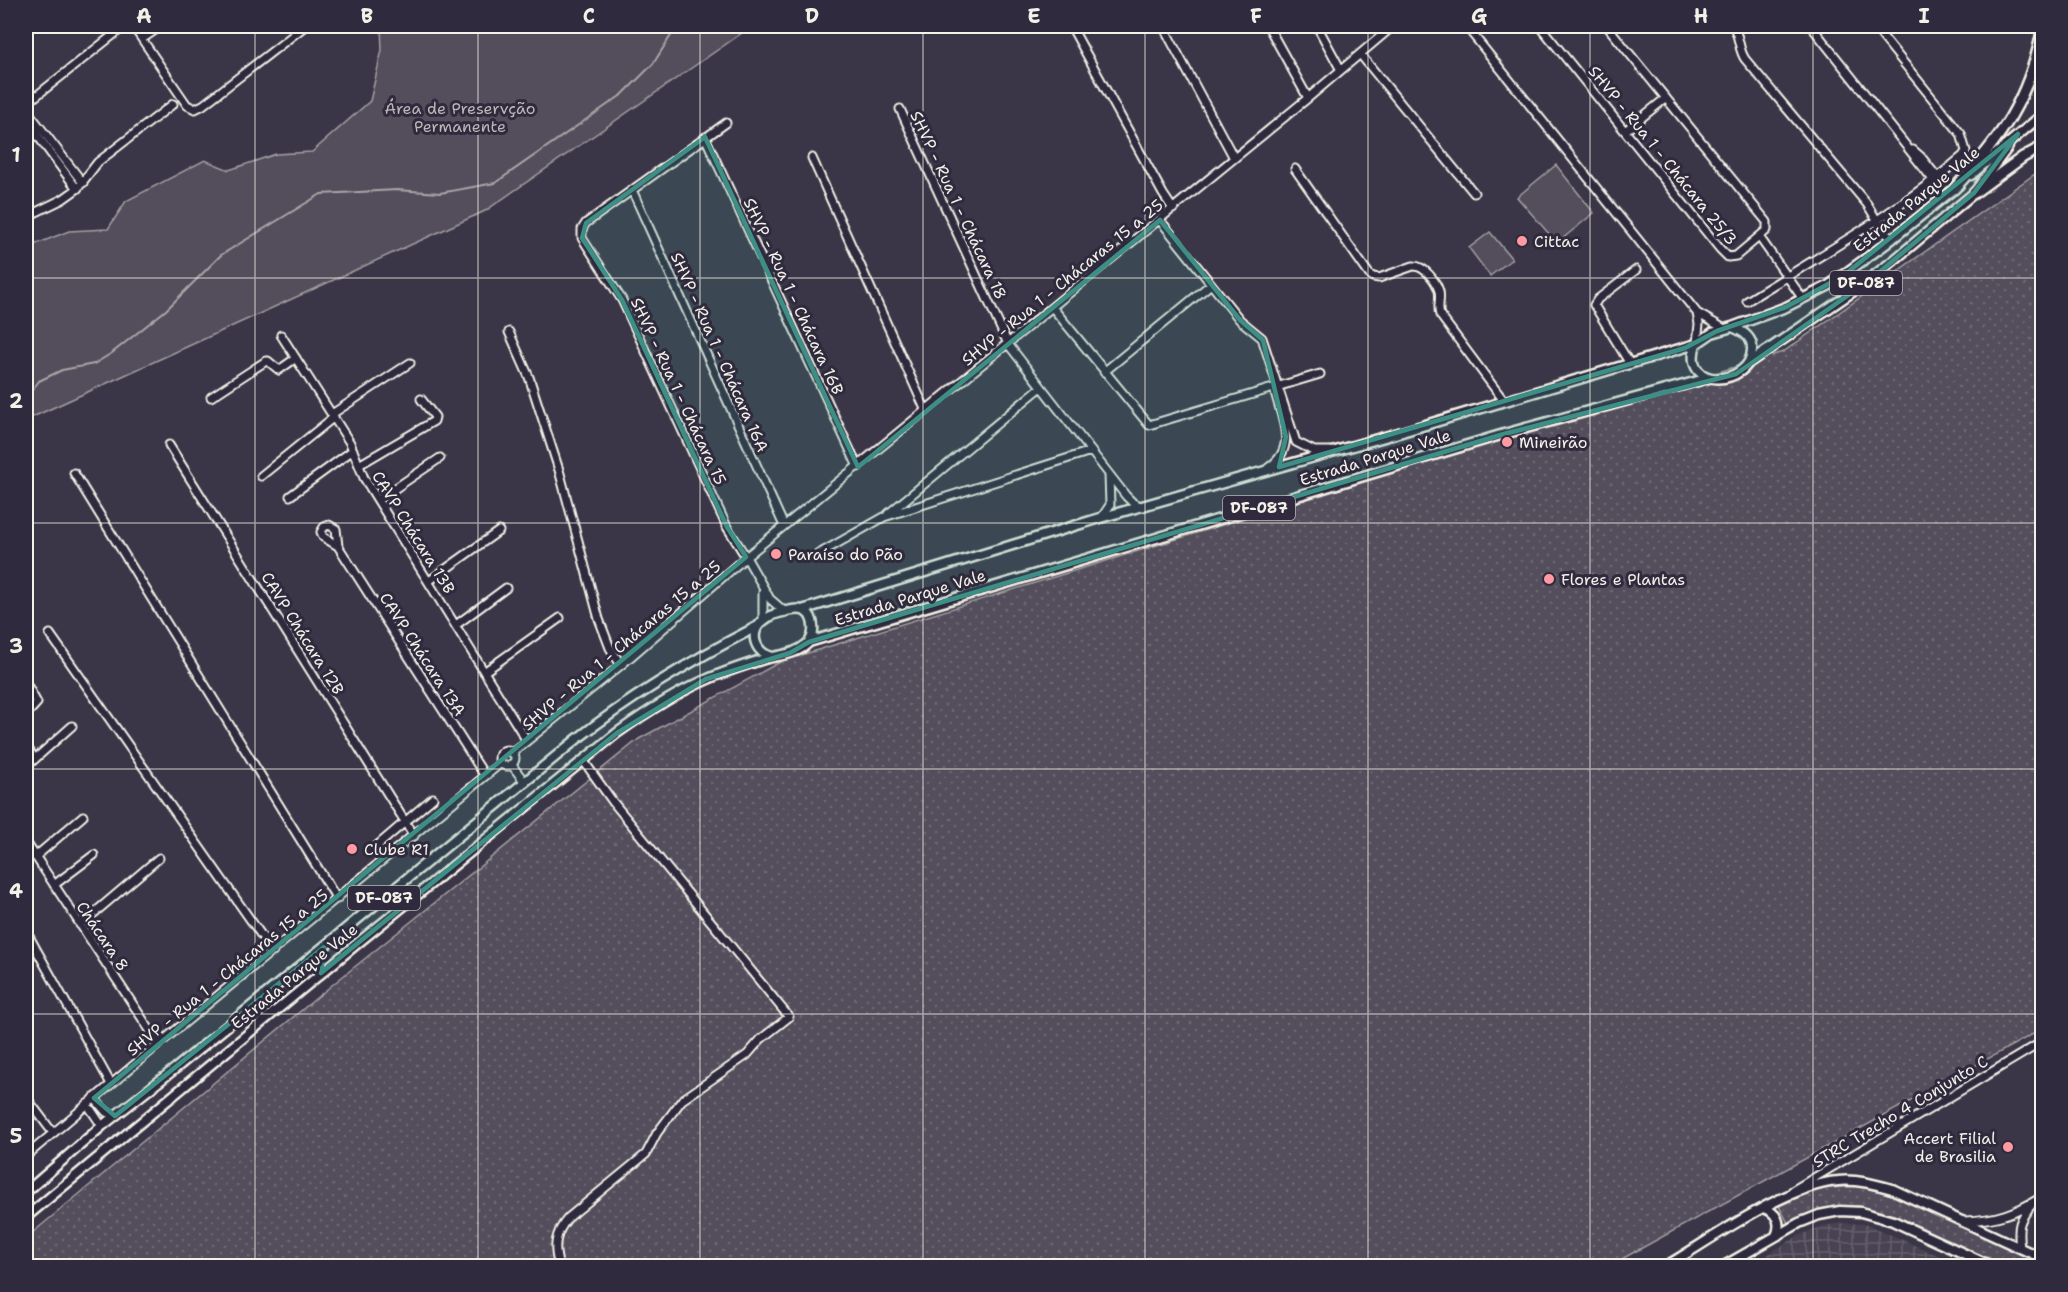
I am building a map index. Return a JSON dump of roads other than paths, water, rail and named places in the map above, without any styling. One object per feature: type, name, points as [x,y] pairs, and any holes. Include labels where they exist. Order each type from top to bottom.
[{"type":"highway","points":[[1954,189],[1980,162],[2016,110],[2030,82],[2043,32]]},
{"type":"highway","points":[[1974,193],[2023,157],[2043,147]]},
{"type":"main road","name":"Estrada Parque Vale","points":[[1728,328],[1803,299],[1843,276],[1890,241],[2043,115]]},
{"type":"main road","name":"Estrada Parque Vale","points":[[1750,362],[1870,280],[1974,193],[2018,134]]},
{"type":"main road","points":[[1728,328],[1742,331],[1750,339],[1753,348],[1750,362]]},
{"type":"main road","name":"DF-087","points":[[1696,343],[1702,338],[1728,328]]},
{"type":"main road","name":"Estrada Parque Vale","points":[[802,610],[1100,518],[1696,343]]},
{"type":"main road","points":[[1696,343],[1693,355],[1695,366],[1709,378]]},
{"type":"main road","name":"DF-087","points":[[1709,378],[1730,376],[1742,370],[1750,362]]},
{"type":"main road","name":"Estrada Parque Vale","points":[[809,642],[1504,434],[1709,378]]},
{"type":"main road","points":[[802,610],[809,615],[812,621],[813,634],[809,642]]},
{"type":"main road","name":"DF-087","points":[[761,623],[785,612],[802,610]]},
{"type":"main road","name":"Estrada Parque Vale","points":[[26,1192],[102,1126],[524,781],[616,710],[678,669],[761,623]]},
{"type":"main road","points":[[761,623],[755,636],[758,648],[763,654],[772,657]]},
{"type":"main road","name":"DF-087","points":[[772,657],[790,653],[809,642]]},
{"type":"main road","name":"Estrada Parque Vale","points":[[26,1217],[321,973],[617,733],[658,705],[706,679],[772,657]]},
{"type":"main road","points":[[309,959],[318,962],[322,969],[321,973]]},
{"type":"main road","points":[[1666,1266],[1772,1203],[1817,1185],[1839,1180],[1867,1182],[1892,1189],[2043,1258]]},
{"type":"main road","points":[[1763,1208],[1774,1213],[1778,1218],[1776,1236]]},
{"type":"main road","points":[[1724,1266],[1799,1223],[1819,1215],[1840,1211],[1861,1212],[1893,1221],[1991,1266]]},
{"type":"street","points":[[133,26],[187,105],[195,109],[305,26]]},
{"type":"street","points":[[142,39],[161,26]]},
{"type":"street","points":[[1071,26],[1173,208]]},
{"type":"street","points":[[1163,26],[1234,158]]},
{"type":"street","points":[[1268,26],[1308,98]]},
{"type":"street","points":[[1317,26],[1341,70]]},
{"type":"street","name":"SHVP - Rua 1 - Chácaras 15 a 25","points":[[512,753],[621,665],[746,557],[1160,220],[1393,26]]},
{"type":"street","points":[[1466,26],[1697,313],[1728,328]]},
{"type":"street","name":"SHVP - Rua 1 - Chácara 25/3","points":[[1540,26],[1724,253],[1728,257],[1736,256],[1760,238],[1768,227],[1763,216],[1607,26]]},
{"type":"street","points":[[1733,26],[1738,36],[1742,55],[1867,204],[1890,241]]},
{"type":"street","points":[[1812,26],[1908,147],[1923,159],[1936,180]]},
{"type":"street","points":[[1748,301],[1877,222],[1936,180],[1966,151],[1961,134],[1874,26]]},
{"type":"street","points":[[26,104],[122,28]]},
{"type":"street","points":[[1360,54],[1474,193]]},
{"type":"street","points":[[1625,131],[1666,98]]},
{"type":"street","points":[[26,217],[63,199],[77,189],[98,162],[173,104]]},
{"type":"street","points":[[26,109],[83,183]]},
{"type":"street","name":"SHVP - Rua 1 - Chácara 18","points":[[900,109],[1008,344],[1126,496],[1133,503],[1143,507]]},
{"type":"street","points":[[26,120],[77,189]]},
{"type":"street","points":[[632,190],[726,123]]},
{"type":"street","name":"SHVP - Rua 1 - Chácara 16B","points":[[705,137],[858,467]]},
{"type":"street","points":[[812,158],[926,411]]},
{"type":"street","points":[[1295,169],[1369,274],[1379,278],[1413,266],[1424,268],[1438,288],[1440,315],[1504,401]]},
{"type":"street","name":"SHVP - Rua 1 - Chácara 15","points":[[632,190],[586,223],[582,229],[582,238],[622,300],[727,527],[746,557]]},
{"type":"street","name":"SHVP - Rua 1 - Chácara 16A","points":[[632,190],[784,526]]},
{"type":"street","points":[[1160,220],[1240,320],[1262,338],[1275,385],[1296,442],[1314,451],[1333,450]]},
{"type":"street","points":[[1760,238],[1803,299]]},
{"type":"street","points":[[1630,364],[1594,305],[1598,299],[1636,270]]},
{"type":"street","points":[[1104,372],[1211,284]]},
{"type":"street","points":[[1052,307],[1149,425],[1275,385],[1320,374]]},
{"type":"street","points":[[1696,343],[1699,324],[1697,313]]},
{"type":"street","points":[[508,333],[527,370],[559,470],[599,619],[610,648],[621,665]]},
{"type":"street","name":"CAVP Chácara 13B","points":[[282,335],[353,450],[361,472],[527,741]]},
{"type":"street","points":[[211,397],[266,361],[279,370],[297,358]]},
{"type":"street","points":[[261,476],[333,416],[410,363]]},
{"type":"street","points":[[1262,472],[1279,460],[1286,445],[1275,385]]},
{"type":"street","points":[[815,556],[884,517],[1040,388]]},
{"type":"street","points":[[359,465],[433,422],[435,417],[421,399]]},
{"type":"street","points":[[1286,445],[1296,442]]},
{"type":"street","name":"CAVP Chácara 12B","points":[[169,445],[414,836]]},
{"type":"street","points":[[290,496],[353,450]]},
{"type":"street","points":[[884,517],[1091,451]]},
{"type":"street","points":[[378,500],[440,458]]},
{"type":"street","points":[[74,473],[337,899]]},
{"type":"street","points":[[1100,518],[1109,509],[1111,499],[1109,475]]},
{"type":"street","points":[[1111,499],[1126,496]]},
{"type":"street","points":[[429,581],[499,531]]},
{"type":"street","name":"CAVP Chácara 13A","points":[[338,546],[484,776]]},
{"type":"street","points":[[746,557],[763,589],[774,604],[785,612]]},
{"type":"street","points":[[456,625],[506,588]]},
{"type":"street","points":[[761,623],[763,589]]},
{"type":"street","points":[[484,672],[560,618]]},
{"type":"street","points":[[50,634],[273,952]]},
{"type":"street","points":[[26,683],[37,703],[26,715]]},
{"type":"street","points":[[26,767],[72,726]]},
{"type":"street","points":[[26,746],[35,759]]},
{"type":"street","points":[[506,750],[512,753],[514,759],[511,764],[506,766],[501,763],[500,754],[506,750]]},
{"type":"street","points":[[559,1266],[555,1255],[555,1242],[559,1229],[568,1218],[646,1154],[657,1133],[682,1101],[747,1055],[761,1039],[789,1017],[613,802],[583,760]]},
{"type":"street","name":"SHVP - Rua 1 - Chácaras 15 a 25","points":[[26,1156],[501,763]]},
{"type":"street","points":[[511,764],[524,781]]},
{"type":"street","points":[[371,851],[433,798]]},
{"type":"street","points":[[35,857],[82,816]]},
{"type":"street","points":[[384,840],[394,852]]},
{"type":"street","name":"Chácara 8","points":[[26,842],[159,1044]]},
{"type":"street","points":[[54,885],[94,855]]},
{"type":"street","points":[[80,925],[159,858]]},
{"type":"street","points":[[26,931],[111,1084]]},
{"type":"street","name":"STRC Trecho 4 Conjunto C","points":[[1772,1203],[2043,1042]]},
{"type":"street","points":[[26,1097],[52,1133]]},
{"type":"street","points":[[94,1098],[106,1112],[115,1116]]},
{"type":"street","points":[[87,1104],[102,1126]]},
{"type":"street","points":[[1965,1221],[1988,1221],[2043,1197]]},
{"type":"street","points":[[2020,1248],[2019,1223],[2035,1201]]},
{"type":"waterway","points":[[26,398],[39,381],[62,370],[94,364],[112,353],[166,310],[221,255],[321,194],[397,190],[440,193],[495,183],[623,94],[653,64],[677,26]]},
{"type":"place","name":"Cittac","points":[[1522,241]]},
{"type":"place","name":"Mineirão","points":[[1507,442]]},
{"type":"place","name":"Paraíso do Pão","points":[[776,554]]},
{"type":"place","name":"Flores e Plantas","points":[[1549,579]]},
{"type":"place","name":"Clube R1","points":[[352,849]]},
{"type":"place","name":"Accert Filial de Brasilia","points":[[2008,1147]]},
{"type":"park label","name":"Área de Preservção Permanente","points":[[460,117]]}]
